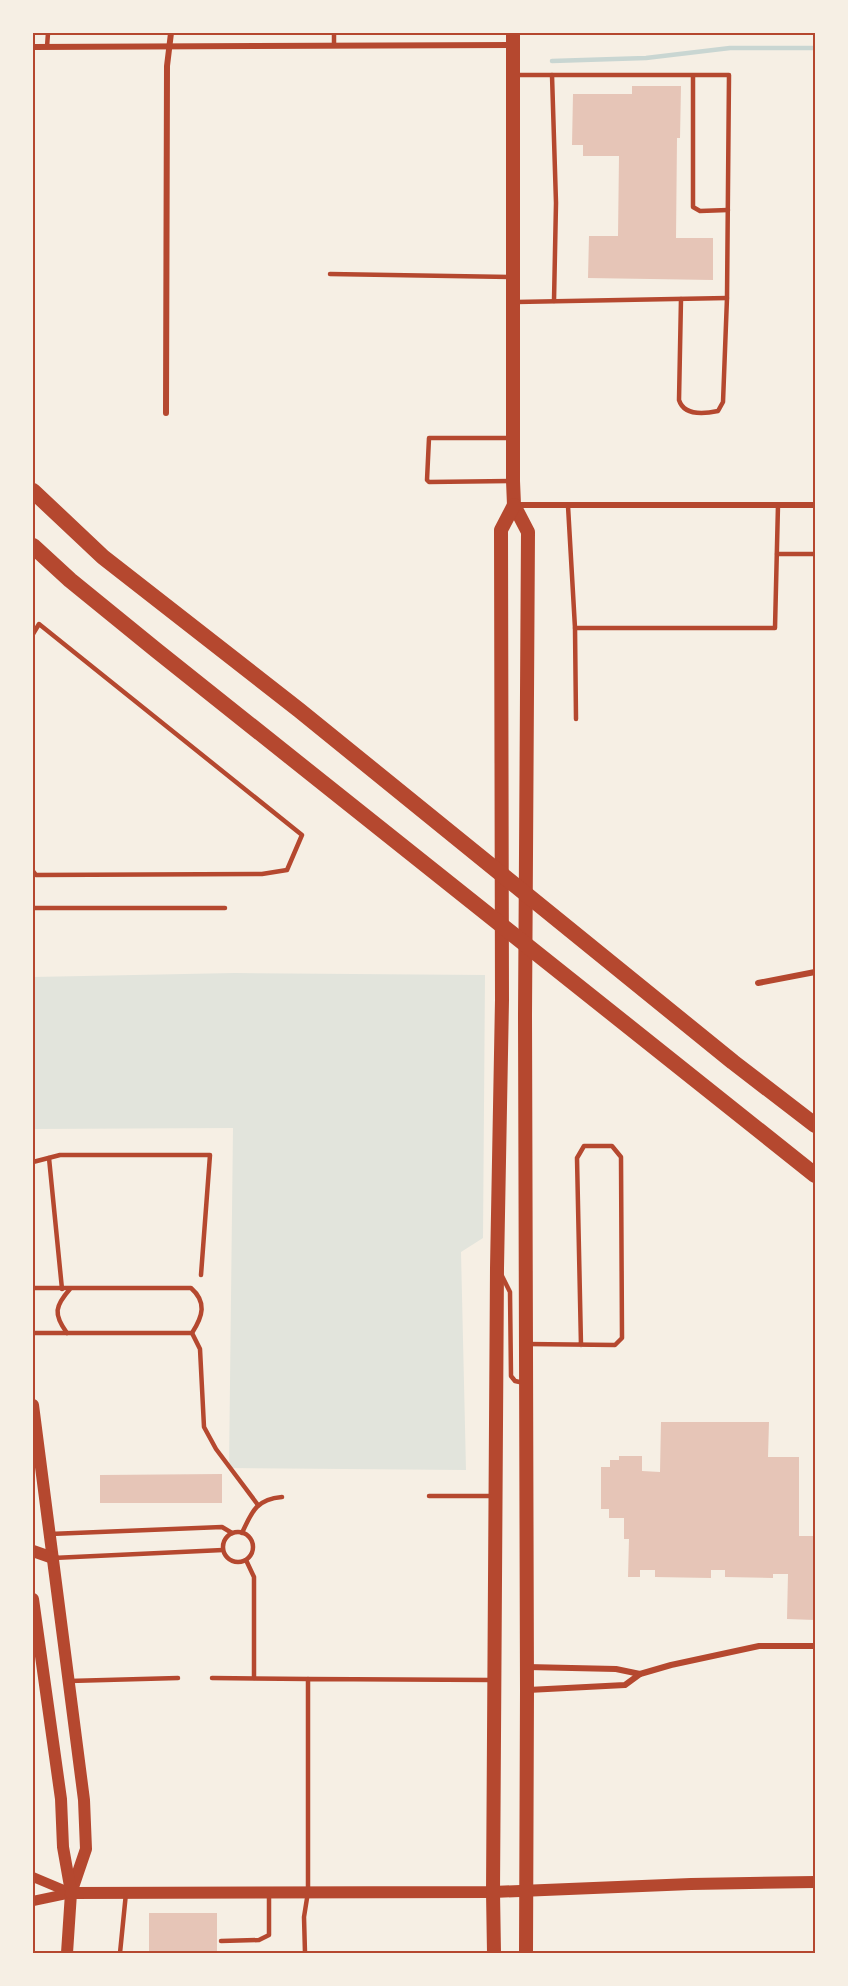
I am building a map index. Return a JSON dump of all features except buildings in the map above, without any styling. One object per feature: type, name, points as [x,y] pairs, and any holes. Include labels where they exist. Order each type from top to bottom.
[{"type":"highway","points":[[33,491],[112,564],[299,710],[815,1125]]},
{"type":"highway","points":[[33,546],[70,580],[156,650],[815,1175]]},
{"type":"main road","points":[[513,39],[513,481],[514,505],[528,532],[525,1015],[527,1667],[525,1953]]},
{"type":"main road","points":[[494,1953],[495,1496],[502,999],[501,530],[514,505]]},
{"type":"main road","points":[[33,1405],[84,1800],[86,1849],[71,1893]]},
{"type":"main road","points":[[33,1544],[50,1534]]},
{"type":"main road","points":[[33,1551],[53,1558]]},
{"type":"main road","points":[[33,1599],[54,1743],[61,1799],[63,1847],[71,1893],[67,1953]]},
{"type":"main road","points":[[71,1893],[493,1892],[691,1884],[815,1882]]},
{"type":"street","points":[[166,413],[167,66],[171,33]]},
{"type":"street","points":[[33,47],[334,45],[513,39]]},
{"type":"street","points":[[514,505],[815,505]]},
{"type":"street","points":[[758,983],[815,972]]},
{"type":"street","points":[[527,1690],[625,1685],[640,1674],[670,1665],[759,1646],[815,1646]]},
{"type":"street","points":[[527,1667],[616,1669],[640,1674]]},
{"type":"street","points":[[33,1877],[71,1893]]},
{"type":"street","points":[[33,1901],[71,1893]]},
{"type":"lane","points":[[47,47],[48,33]]},
{"type":"lane","points":[[334,33],[334,45]]},
{"type":"lane","points":[[513,75],[729,75],[727,298],[723,402],[718,411],[688,412],[683,409],[679,400],[681,299]]},
{"type":"lane","points":[[552,75],[556,204],[554,301]]},
{"type":"lane","points":[[693,76],[693,207],[700,211],[728,210]]},
{"type":"lane","points":[[330,274],[513,277]]},
{"type":"lane","points":[[513,302],[727,298]]},
{"type":"lane","points":[[513,438],[429,438],[428,470],[429,482],[513,481]]},
{"type":"lane","points":[[575,628],[775,628],[778,505]]},
{"type":"lane","points":[[568,506],[575,628],[576,719]]},
{"type":"lane","points":[[777,554],[815,554]]},
{"type":"lane","points":[[33,634],[39,624],[302,834],[286,870],[262,874],[34,875]]},
{"type":"lane","points":[[33,908],[225,908]]},
{"type":"lane","points":[[525,1344],[615,1346],[622,1338],[621,1157],[612,1146],[584,1146],[577,1158],[581,1345]]},
{"type":"lane","points":[[33,1162],[60,1155],[210,1155],[201,1275]]},
{"type":"lane","points":[[49,1158],[62,1289]]},
{"type":"lane","points":[[497,1268],[510,1292],[511,1376],[525,1383]]},
{"type":"lane","points":[[33,1288],[191,1288],[199,1296],[202,1307],[200,1321],[192,1333]]},
{"type":"lane","points":[[67,1333],[59,1322],[57,1311],[59,1301],[70,1289]]},
{"type":"lane","points":[[33,1333],[192,1333]]},
{"type":"lane","points":[[192,1333],[200,1349],[204,1427],[216,1449],[258,1505]]},
{"type":"lane","points":[[429,1496],[495,1496]]},
{"type":"lane","points":[[242,1533],[250,1515],[258,1505],[269,1498],[282,1497]]},
{"type":"lane","points":[[50,1534],[222,1527],[232,1533],[242,1533],[250,1538],[253,1547],[246,1560],[232,1561],[223,1550],[224,1540],[232,1533]]},
{"type":"lane","points":[[53,1558],[223,1550]]},
{"type":"lane","points":[[246,1560],[254,1577],[254,1678]]},
{"type":"lane","points":[[69,1681],[178,1678]]},
{"type":"lane","points":[[212,1678],[494,1680]]},
{"type":"lane","points":[[305,1953],[304,1917],[308,1892],[308,1678]]},
{"type":"lane","points":[[120,1953],[126,1892]]},
{"type":"lane","points":[[221,1941],[259,1940],[269,1935],[269,1892]]},
{"type":"shaded area","points":[[235,973],[485,975],[483,1238],[461,1252],[466,1470],[229,1468],[233,1128],[33,1129],[33,977]]},
{"type":"waterway","points":[[552,61],[646,58],[730,48],[815,48]]}]
